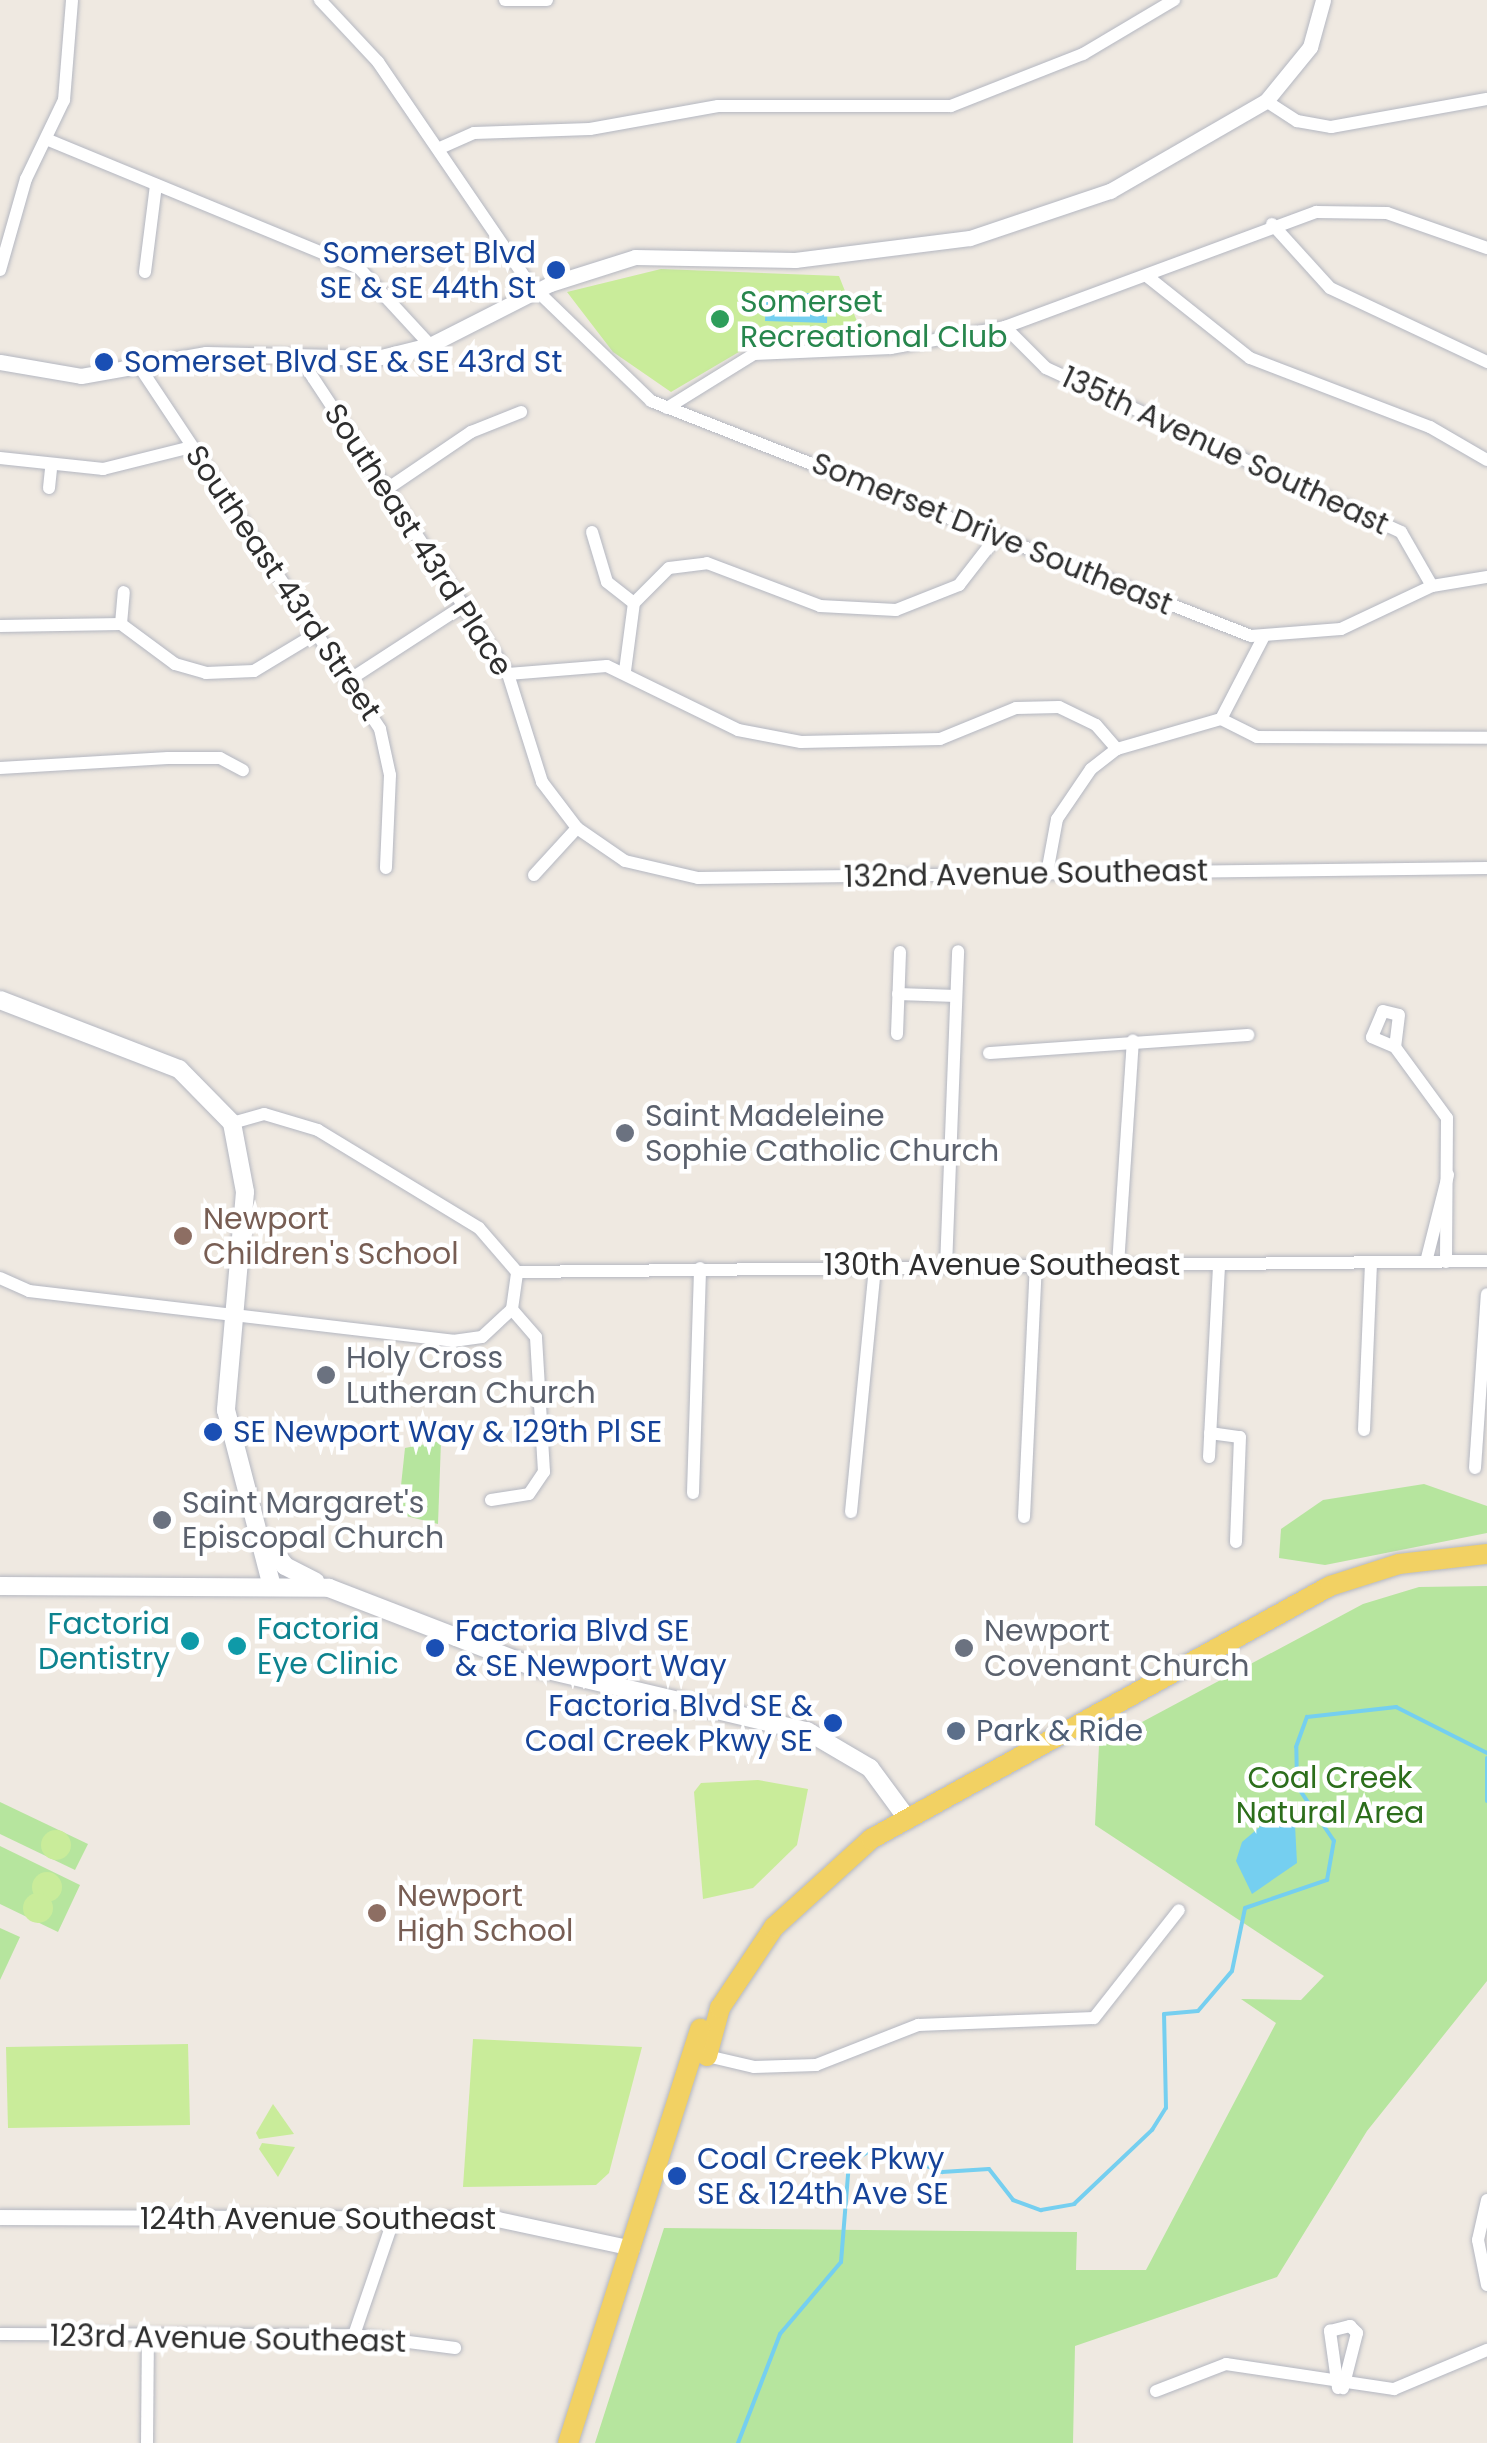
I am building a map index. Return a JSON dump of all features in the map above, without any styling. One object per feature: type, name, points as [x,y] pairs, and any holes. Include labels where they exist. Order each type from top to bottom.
[{"type":"main road","points":[[0,1000],[179,1069],[232,1123],[245,1168],[226,1410],[271,1583]]},
{"type":"main road","points":[[254,1520],[280,1562],[329,1588],[530,1666],[833,1741],[870,1768],[906,1816]]},
{"type":"main road","points":[[568,2443],[702,2025],[804,1894],[906,1816],[1330,1586],[1399,1564],[1487,1554]]},
{"type":"main road","points":[[0,1586],[271,1583],[329,1588]]},
{"type":"main road","points":[[684,2087],[707,2056],[707,2034],[746,1964]]},
{"type":"street","name":"Somerset Drive Southeast","points":[[320,0],[440,148],[536,290],[616,377],[667,408],[1264,638],[1341,628],[1432,586],[1487,576]]},
{"type":"street","points":[[506,0],[547,0]]},
{"type":"street","points":[[440,148],[474,133],[590,129],[718,106],[951,106],[1083,54],[1174,0]]},
{"type":"street","points":[[0,362],[62,376],[141,369],[206,354],[377,358],[430,345],[536,290],[653,255],[795,260],[970,238],[1110,191],[1266,101],[1310,47],[1323,0]]},
{"type":"street","points":[[1,265],[66,88],[68,4]]},
{"type":"street","points":[[1266,101],[1296,121],[1331,128],[1487,99]]},
{"type":"street","points":[[46,139],[359,268],[430,345]]},
{"type":"street","points":[[144,272],[156,185]]},
{"type":"street","points":[[667,408],[754,354],[891,348],[1004,327],[1148,277],[1272,224],[1316,212],[1387,212],[1487,248]]},
{"type":"street","points":[[1272,224],[1330,288],[1487,362]]},
{"type":"street","points":[[1148,277],[1250,358],[1430,427],[1487,460]]},
{"type":"street","name":"135th Avenue Southeast","points":[[1004,327],[1046,368],[1401,532],[1432,586]]},
{"type":"street","name":"Southeast 43rd Place","points":[[300,358],[466,604],[508,674],[542,782],[577,828]]},
{"type":"street","name":"Southeast 43rd Street","points":[[141,369],[349,680],[389,759],[386,868]]},
{"type":"street","points":[[387,489],[471,432],[521,412]]},
{"type":"street","points":[[0,458],[51,469],[127,467],[191,446]]},
{"type":"street","points":[[49,488],[51,469]]},
{"type":"street","points":[[592,532],[600,571],[634,603]]},
{"type":"street","points":[[626,670],[634,603],[659,573],[695,563],[820,606],[896,610],[960,585],[997,536]]},
{"type":"street","points":[[121,624],[124,592]]},
{"type":"street","points":[[349,680],[466,604]]},
{"type":"street","points":[[0,626],[121,624],[175,664],[206,673],[254,671],[317,633]]},
{"type":"street","points":[[1221,718],[1264,638]]},
{"type":"street","points":[[508,674],[560,662],[626,670],[706,717],[771,738],[940,739],[1039,704],[1080,714],[1116,748]]},
{"type":"street","points":[[1047,873],[1065,803],[1116,748],[1221,718],[1257,737],[1487,738]]},
{"type":"street","points":[[0,768],[186,758],[242,770]]},
{"type":"street","points":[[534,875],[577,828]]},
{"type":"street","name":"132nd Avenue Southeast","points":[[577,828],[625,861],[698,878],[1487,868]]},
{"type":"street","points":[[946,1266],[958,951]]},
{"type":"street","points":[[897,1034],[900,952]]},
{"type":"street","points":[[898,994],[956,996]]},
{"type":"street","points":[[990,1053],[1248,1034]]},
{"type":"street","points":[[1118,1265],[1133,1041]]},
{"type":"street","points":[[1396,1047],[1442,1103],[1448,1175],[1446,1262]]},
{"type":"street","points":[[0,1278],[29,1290],[453,1342],[482,1337],[512,1309],[518,1272],[479,1228],[318,1130],[264,1114],[232,1123]]},
{"type":"street","points":[[1426,1262],[1448,1175]]},
{"type":"street","points":[[1364,1430],[1370,1262]]},
{"type":"street","name":"130th Avenue Southeast","points":[[518,1272],[1487,1262]]},
{"type":"street","points":[[1209,1457],[1219,1264]]},
{"type":"street","points":[[851,1512],[875,1266]]},
{"type":"street","points":[[1024,1516],[1036,1267]]},
{"type":"street","points":[[693,1493],[700,1268]]},
{"type":"street","points":[[1475,1468],[1487,1294]]},
{"type":"street","points":[[491,1500],[529,1494],[544,1472],[536,1338],[512,1309]]},
{"type":"street","points":[[1210,1434],[1240,1437],[1236,1542]]},
{"type":"street","points":[[707,2056],[754,2067],[816,2065],[918,2025],[1094,2018],[1179,1910]]},
{"type":"street","points":[[1487,2200],[1478,2240],[1487,2285]]},
{"type":"street","name":"124th Avenue Southeast","points":[[0,2217],[394,2218],[548,2223],[632,2248]]},
{"type":"street","points":[[354,2335],[394,2218]]},
{"type":"street","name":"123rd Avenue Southeast","points":[[0,2334],[354,2335],[455,2348]]},
{"type":"street","points":[[147,2443],[148,2335]]},
{"type":"street","points":[[1156,2391],[1226,2364],[1340,2388],[1394,2389],[1487,2350]]},
{"type":"green space","name":"Somerset Recreational Club","points":[[661,269],[839,276],[864,339],[768,335],[671,392],[613,352],[567,292]]},
{"type":"green space","points":[[441,1441],[438,1524],[398,1514],[405,1448]]},
{"type":"green space","points":[[1424,1484],[1487,1506],[1487,1533],[1325,1565],[1279,1558],[1281,1529],[1323,1500]]},
{"type":"green space","name":"Coal Creek Natural Area","points":[[1487,1586],[1487,1981],[1367,2131],[1277,2277],[1075,2346],[1073,2443],[595,2443],[664,2228],[1077,2232],[1076,2270],[1146,2270],[1276,2023],[1241,1999],[1301,2000],[1324,1976],[1095,1825],[1099,1745],[1363,1604],[1419,1587]]},
{"type":"green space","points":[[758,1780],[808,1789],[797,1845],[753,1888],[703,1899],[694,1792],[701,1783]]},
{"type":"green space","points":[[0,1802],[88,1844],[75,1870],[0,1834]]},
{"type":"green space","points":[[56,1830],[67,1834],[71,1845],[67,1856],[56,1860],[45,1856],[41,1845],[45,1834]]},
{"type":"green space","points":[[0,1846],[80,1885],[58,1932],[0,1904]]},
{"type":"green space","points":[[47,1872],[58,1876],[62,1887],[58,1898],[47,1902],[36,1898],[32,1887],[36,1876]]},
{"type":"green space","points":[[38,1893],[49,1897],[53,1908],[49,1919],[38,1923],[27,1919],[23,1908],[27,1897]]},
{"type":"green space","points":[[0,1928],[20,1937],[0,1980]]},
{"type":"green space","points":[[473,2039],[642,2047],[609,2173],[596,2185],[463,2187]]},
{"type":"green space","points":[[188,2044],[190,2125],[8,2128],[6,2047]]},
{"type":"green space","points":[[273,2104],[294,2134],[259,2139],[256,2133]]},
{"type":"green space","points":[[262,2143],[295,2147],[278,2177],[259,2149]]},
{"type":"water","points":[[766,293],[828,293],[827,323],[765,321]]},
{"type":"water","points":[[1275,1814],[1295,1825],[1297,1863],[1252,1894],[1236,1861],[1242,1842]]},
{"type":"waterway","points":[[738,2443],[780,2334],[841,2262],[849,2163],[877,2147],[942,2172],[989,2169],[1013,2200],[1041,2210],[1074,2204],[1152,2130],[1166,2108],[1164,2014],[1198,2011],[1232,1971],[1245,1908],[1327,1880],[1334,1841],[1297,1786],[1296,1747],[1307,1717],[1396,1707],[1487,1753]]},
{"type":"waterway","points":[[1487,1758],[1487,1801]]},
{"type":"place","name":"Somerset Blvd SE & SE 44th St","points":[[556,270]]},
{"type":"place","name":"Somerset Recreational Club","points":[[720,319]]},
{"type":"place","name":"Somerset Blvd SE & SE 43rd St","points":[[104,362]]},
{"type":"place","name":"Saint Madeleine Sophie Catholic Church","points":[[625,1133]]},
{"type":"place","name":"Newport Children's School","points":[[183,1236]]},
{"type":"place","name":"Holy Cross Lutheran Church","points":[[326,1375]]},
{"type":"place","name":"SE Newport Way & 129th Pl SE","points":[[213,1432]]},
{"type":"place","name":"Saint Margaret's Episcopal Church","points":[[162,1520]]},
{"type":"place","name":"Factoria Dentistry","points":[[190,1641]]},
{"type":"place","name":"Factoria Eye Clinic","points":[[237,1646]]},
{"type":"place","name":"Factoria Blvd SE & SE Newport Way","points":[[435,1648]]},
{"type":"place","name":"Newport Covenant Church","points":[[964,1648]]},
{"type":"place","name":"Factoria Blvd SE & Coal Creek Pkwy SE","points":[[833,1723]]},
{"type":"place","name":"Park & Ride","points":[[956,1731]]},
{"type":"place","name":"Newport High School","points":[[377,1913]]},
{"type":"place","name":"Coal Creek Pkwy SE & 124th Ave SE","points":[[677,2176]]}]
